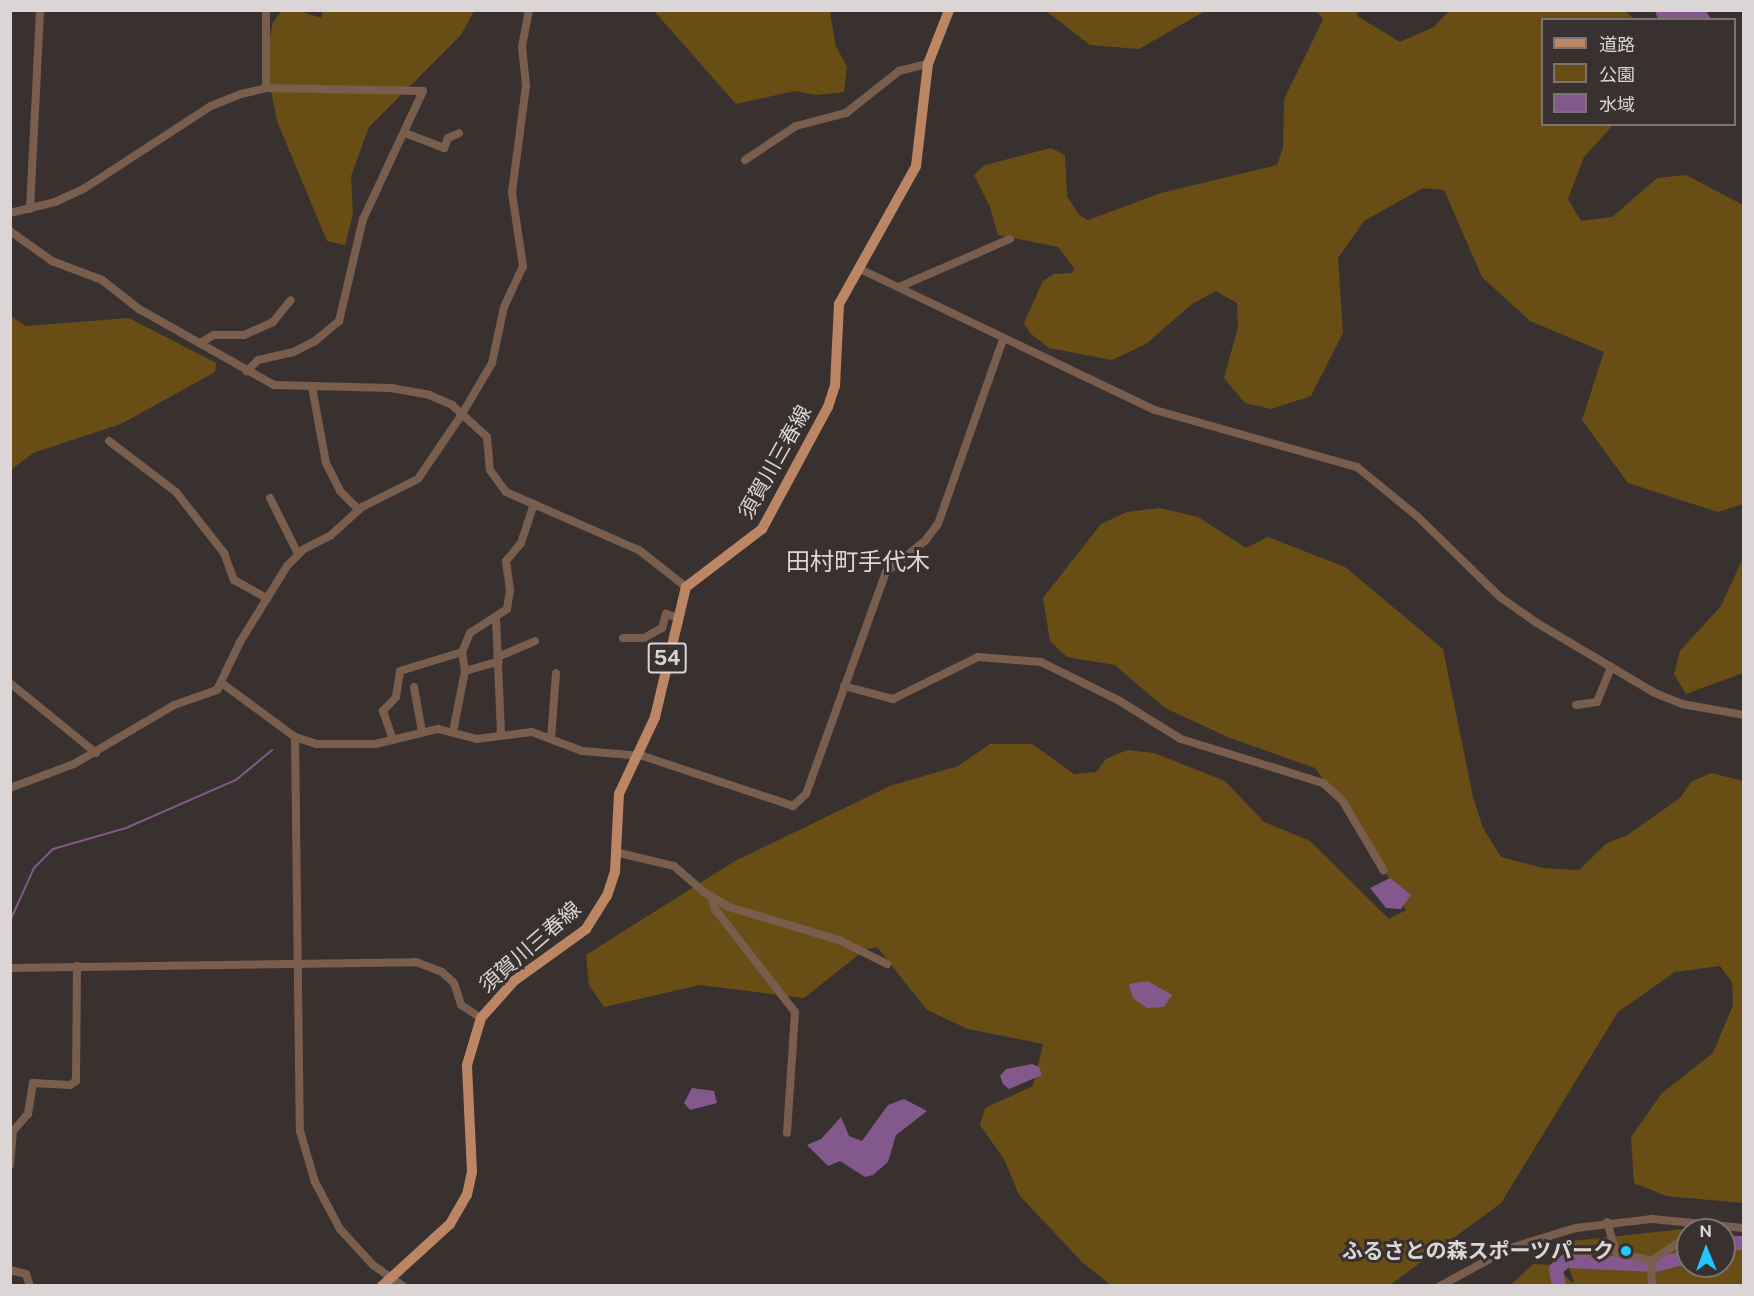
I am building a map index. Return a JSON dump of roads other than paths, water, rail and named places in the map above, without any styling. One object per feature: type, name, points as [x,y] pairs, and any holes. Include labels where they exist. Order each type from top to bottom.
[{"type":"main road","name":"須賀川三春線","points":[[386,1282],[450,1224],[467,1195],[472,1164],[467,1065],[482,1018],[514,981],[586,929],[607,896],[615,852],[619,794],[655,717],[676,617],[686,587],[759,533],[810,443],[833,396],[839,304],[916,165],[928,64],[949,10]]},
{"type":"street","points":[[30,209],[40,10]]},
{"type":"street","points":[[266,10],[266,88]]},
{"type":"street","points":[[10,788],[96,753],[174,705],[208,695],[223,684],[240,642],[298,554],[343,526],[359,510],[418,478],[462,414],[492,363],[504,306],[523,266],[512,192],[526,86],[522,46],[529,10]]},
{"type":"street","points":[[745,160],[796,126],[846,113],[899,71],[928,64]]},
{"type":"street","points":[[10,213],[30,209],[85,188],[211,106],[266,88],[421,90],[425,95],[363,219],[339,321],[315,341],[293,352],[258,360],[247,370]]},
{"type":"street","points":[[405,133],[444,148],[448,138],[459,134]]},
{"type":"street","points":[[10,231],[52,261],[102,280],[139,309],[274,385],[413,391],[441,400],[462,414],[489,441],[493,479],[506,492],[639,550],[686,587]]},
{"type":"street","points":[[899,287],[1010,239]]},
{"type":"street","points":[[858,268],[1155,410],[1357,467],[1418,517],[1500,597],[1611,667],[1682,705],[1743,715]]},
{"type":"street","points":[[200,343],[214,335],[244,335],[273,322],[291,300]]},
{"type":"street","points":[[223,684],[295,737],[317,744],[393,741],[422,732],[453,732],[477,739],[532,732],[582,751],[636,756],[793,806],[806,795],[886,572],[926,541],[938,524],[1003,339]]},
{"type":"street","points":[[312,387],[326,463],[340,491],[359,510]]},
{"type":"street","points":[[109,441],[176,492],[224,553],[234,580],[267,598]]},
{"type":"street","points":[[270,498],[298,554]]},
{"type":"street","points":[[453,732],[465,671],[462,652],[471,633],[496,619],[510,601],[506,561],[521,543],[534,504]]},
{"type":"street","points":[[622,638],[645,638],[662,628],[666,614],[676,617]]},
{"type":"street","points":[[496,619],[501,735]]},
{"type":"street","points":[[465,671],[535,641]]},
{"type":"street","points":[[393,741],[383,711],[396,697],[400,670],[462,652]]},
{"type":"street","points":[[844,686],[893,699],[978,657],[1009,656],[1041,662],[1118,700],[1180,739],[1323,783],[1342,800],[1384,871]]},
{"type":"street","points":[[1576,705],[1597,702],[1611,667]]},
{"type":"street","points":[[551,739],[556,673]]},
{"type":"street","points":[[10,683],[96,753]]},
{"type":"street","points":[[414,687],[422,732]]},
{"type":"street","points":[[295,737],[297,1101],[304,1149],[340,1229],[386,1282],[403,1286]]},
{"type":"street","points":[[615,852],[674,866],[712,898],[839,940],[886,964]]},
{"type":"street","points":[[712,898],[715,909],[795,1012],[787,1133]]},
{"type":"street","points":[[10,968],[416,962],[442,972],[454,983],[460,1005],[482,1018]]},
{"type":"street","points":[[10,1165],[13,1131],[28,1114],[33,1083],[70,1085],[76,1081],[77,966]]},
{"type":"street","points":[[1440,1286],[1510,1248],[1608,1222],[1676,1222]]},
{"type":"street","points":[[1608,1222],[1616,1252],[1651,1260],[1676,1244]]},
{"type":"street","points":[[1651,1260],[1652,1286]]},
{"type":"street","points":[[10,1270],[26,1274],[30,1286]]},
{"type":"water","points":[[1655,11],[1706,11],[1710,18],[1658,18]]},
{"type":"water","points":[[1390,878],[1411,895],[1401,909],[1386,908],[1370,888]]},
{"type":"water","points":[[1148,981],[1172,995],[1164,1007],[1147,1008],[1133,998],[1129,984]]},
{"type":"water","points":[[1032,1064],[1039,1067],[1042,1075],[1009,1089],[1003,1084],[1000,1076],[1006,1069]]},
{"type":"water","points":[[692,1088],[714,1091],[717,1103],[690,1110],[684,1103]]},
{"type":"water","points":[[904,1099],[927,1111],[896,1135],[888,1162],[873,1175],[865,1177],[840,1161],[828,1166],[807,1145],[821,1139],[841,1117],[849,1136],[862,1141],[888,1105]]},
{"type":"waterway","points":[[10,921],[34,868],[53,849],[126,828],[236,780],[272,750]]},
{"type":"waterway","points":[[1736,1243],[1744,1243]]},
{"type":"waterway","points":[[1559,1286],[1556,1269],[1566,1261],[1655,1265],[1676,1260]]},
{"type":"place","name":"ふるさとの森スポーツパーク","points":[[1626,1251]]},
{"type":"district","name":"田村町手代木","points":[[858,562]]}]
